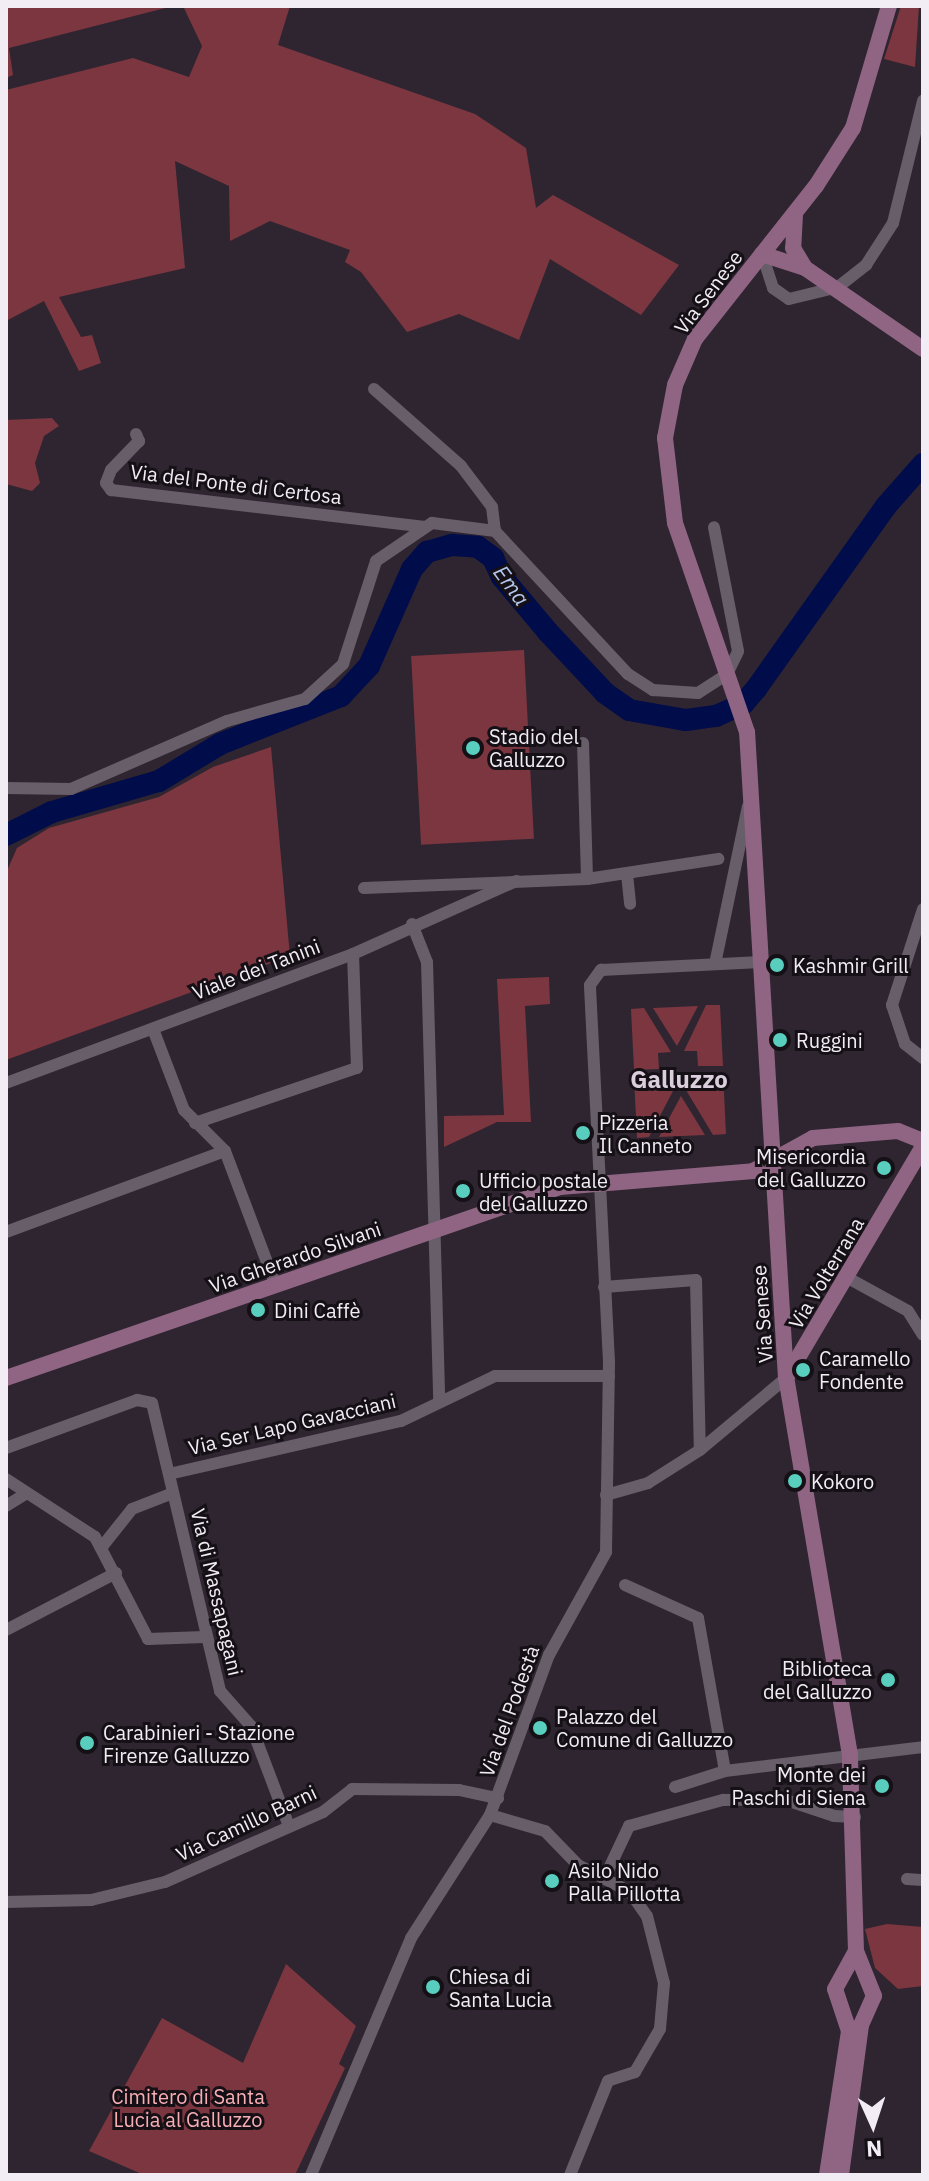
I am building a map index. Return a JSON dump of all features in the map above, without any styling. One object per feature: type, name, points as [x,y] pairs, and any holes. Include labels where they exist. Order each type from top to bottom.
[{"type":"main road","name":"Via Senese","points":[[841,2175],[865,2009],[874,1996],[856,1951],[855,1817],[850,1755],[786,1378],[751,795],[744,724],[675,523],[665,438],[675,385],[695,339],[796,211],[857,119],[889,6]]},
{"type":"main road","points":[[796,211],[793,248],[805,268]]},
{"type":"main road","points":[[762,254],[805,268],[838,287],[923,349]]},
{"type":"main road","name":"Via Gherardo Silvani","points":[[6,1378],[560,1187],[741,1173],[813,1138],[898,1131],[923,1144]]},
{"type":"main road","name":"Via Volterrana","points":[[786,1378],[848,1278],[923,1144]]},
{"type":"main road","name":"Via Senese","points":[[827,2175],[848,2045],[842,2008],[835,1989],[856,1951]]},
{"type":"main road","points":[[845,1975],[868,1978]]},
{"type":"main road","points":[[842,2008],[865,2009]]},
{"type":"street","points":[[762,254],[773,288],[789,299],[838,287],[866,265],[886,242],[923,101]]},
{"type":"street","points":[[374,389],[461,466],[492,507],[495,531],[584,630],[642,684],[689,695],[710,688],[727,674],[736,659],[738,639],[714,527]]},
{"type":"street","name":"Via del Ponte di Certosa","points":[[136,434],[139,441],[111,470],[106,483],[111,490],[425,527],[495,531]]},
{"type":"street","points":[[6,788],[71,789],[227,721],[305,699],[343,664],[376,561],[425,527]]},
{"type":"street","points":[[583,743],[587,879]]},
{"type":"street","points":[[751,795],[715,964],[761,962]]},
{"type":"street","points":[[364,888],[587,879],[718,859]]},
{"type":"street","points":[[627,874],[630,904]]},
{"type":"street","name":"Viale dei Tanini","points":[[6,1083],[353,954],[412,924],[516,881]]},
{"type":"street","points":[[923,909],[892,1005],[905,1044],[923,1058]]},
{"type":"street","points":[[412,924],[427,962],[439,1400]]},
{"type":"street","points":[[195,1123],[357,1068],[353,954]]},
{"type":"street","name":"Via del Podestà","points":[[311,2175],[411,1938],[490,1815],[549,1655],[606,1552],[609,1376],[590,985],[601,970],[715,964]]},
{"type":"street","points":[[153,1029],[184,1110],[225,1151],[276,1286]]},
{"type":"street","points":[[6,1232],[225,1151]]},
{"type":"street","points":[[848,1278],[908,1311],[923,1335]]},
{"type":"street","points":[[604,1287],[696,1280],[700,1450]]},
{"type":"street","name":"Via Ser Lapo Gavacciani","points":[[169,1474],[401,1421],[439,1400],[495,1376],[609,1376]]},
{"type":"street","points":[[606,1495],[648,1483],[700,1450],[786,1378]]},
{"type":"street","name":"Via di Massapagani","points":[[7,1448],[142,1400],[154,1408],[204,1637],[220,1691],[251,1726],[289,1826]]},
{"type":"street","points":[[6,1479],[95,1537],[148,1639],[204,1637]]},
{"type":"street","name":"Via di Massapagani","points":[[101,1548],[132,1509],[173,1493]]},
{"type":"street","points":[[6,1506],[25,1494]]},
{"type":"street","points":[[6,1630],[116,1573]]},
{"type":"street","points":[[625,1585],[698,1618],[725,1771]]},
{"type":"street","points":[[675,1787],[725,1771],[923,1747]]},
{"type":"street","name":"Via Camillo Barni","points":[[6,1902],[91,1900],[130,1892],[211,1864],[323,1812],[352,1789],[459,1790],[498,1798]]},
{"type":"street","points":[[604,1879],[629,1826],[723,1800],[791,1800],[834,1816],[855,1817]]},
{"type":"street","points":[[490,1815],[545,1831],[578,1865],[630,1892],[643,1908],[664,1983],[665,2013],[635,2072],[608,2081],[570,2175]]},
{"type":"street","points":[[907,1879],[923,1880]]},
{"type":"green space","points":[[6,6],[173,6],[9,48],[13,75],[6,78]]},
{"type":"green space","points":[[183,6],[290,6],[278,45],[475,114],[526,148],[536,208],[553,195],[679,265],[641,315],[550,259],[519,340],[459,314],[407,332],[361,272],[345,262],[350,250],[270,221],[230,241],[229,186],[175,161],[185,268],[59,297],[81,337],[92,335],[101,363],[79,371],[44,301],[6,321],[6,90],[133,58],[189,77],[202,46]]},
{"type":"green space","points":[[901,6],[919,6],[915,67],[884,59]]},
{"type":"green space","points":[[52,418],[59,426],[44,436],[35,463],[40,483],[32,491],[6,484],[6,420]]},
{"type":"green space","name":"Stadio del Galluzzo","points":[[524,650],[534,839],[421,845],[411,656]]},
{"type":"green space","points":[[271,747],[290,956],[6,1060],[6,873],[17,848],[49,828],[159,797],[213,767]]},
{"type":"green space","points":[[549,977],[550,1004],[525,1006],[531,1122],[497,1122],[444,1147],[444,1116],[504,1115],[497,979]]},
{"type":"green space","points":[[706,1005],[720,1005],[723,1066],[698,1066],[697,1051],[684,1051]]},
{"type":"green space","points":[[698,1006],[677,1046],[653,1008]]},
{"type":"green space","points":[[644,1008],[671,1052],[658,1053],[659,1069],[634,1070],[631,1009]]},
{"type":"green space","points":[[723,1073],[726,1134],[713,1135],[686,1090],[699,1090],[698,1074]]},
{"type":"green space","points":[[659,1076],[660,1091],[673,1091],[649,1137],[637,1138],[634,1077]]},
{"type":"green space","points":[[681,1096],[705,1135],[659,1137]]},
{"type":"green space","points":[[887,1924],[923,1927],[923,1986],[898,1989],[875,1968],[865,1929]]},
{"type":"green space","name":"Cimitero di Santa Lucia al Galluzzo","points":[[286,1964],[356,2026],[339,2064],[345,2068],[295,2175],[144,2175],[89,2151],[162,2018],[243,2063]]},
{"type":"waterway","name":"Ema","points":[[6,835],[52,812],[159,781],[220,744],[341,696],[369,666],[412,569],[427,552],[452,545],[478,547],[493,558],[502,577],[548,632],[605,693],[629,710],[686,720],[716,716],[743,704],[756,689],[886,506],[923,464]]},
{"type":"place","name":"Stadio del Galluzzo","points":[[473,748]]},
{"type":"place","name":"Kashmir Grill","points":[[777,965]]},
{"type":"place","name":"Ruggini","points":[[780,1040]]},
{"type":"place","name":"Pizzeria Il Canneto","points":[[583,1133]]},
{"type":"place","name":"Misericordia del Galluzzo","points":[[884,1168]]},
{"type":"place","name":"Ufficio postale del Galluzzo","points":[[463,1191]]},
{"type":"place","name":"Dini Caffè","points":[[258,1310]]},
{"type":"place","name":"Caramello Fondente","points":[[803,1370]]},
{"type":"place","name":"Kokoro","points":[[795,1481]]},
{"type":"place","name":"Biblioteca del Galluzzo","points":[[888,1680]]},
{"type":"place","name":"Palazzo del Comune di Galluzzo","points":[[540,1728]]},
{"type":"place","name":"Carabinieri - Stazione Firenze Galluzzo","points":[[87,1743]]},
{"type":"place","name":"Monte dei Paschi di Siena","points":[[882,1786]]},
{"type":"place","name":"Asilo Nido Palla Pillotta","points":[[552,1881]]},
{"type":"place","name":"Chiesa di Santa Lucia","points":[[433,1987]]},
{"type":"district","name":"Galluzzo","points":[[679,1080]]}]
